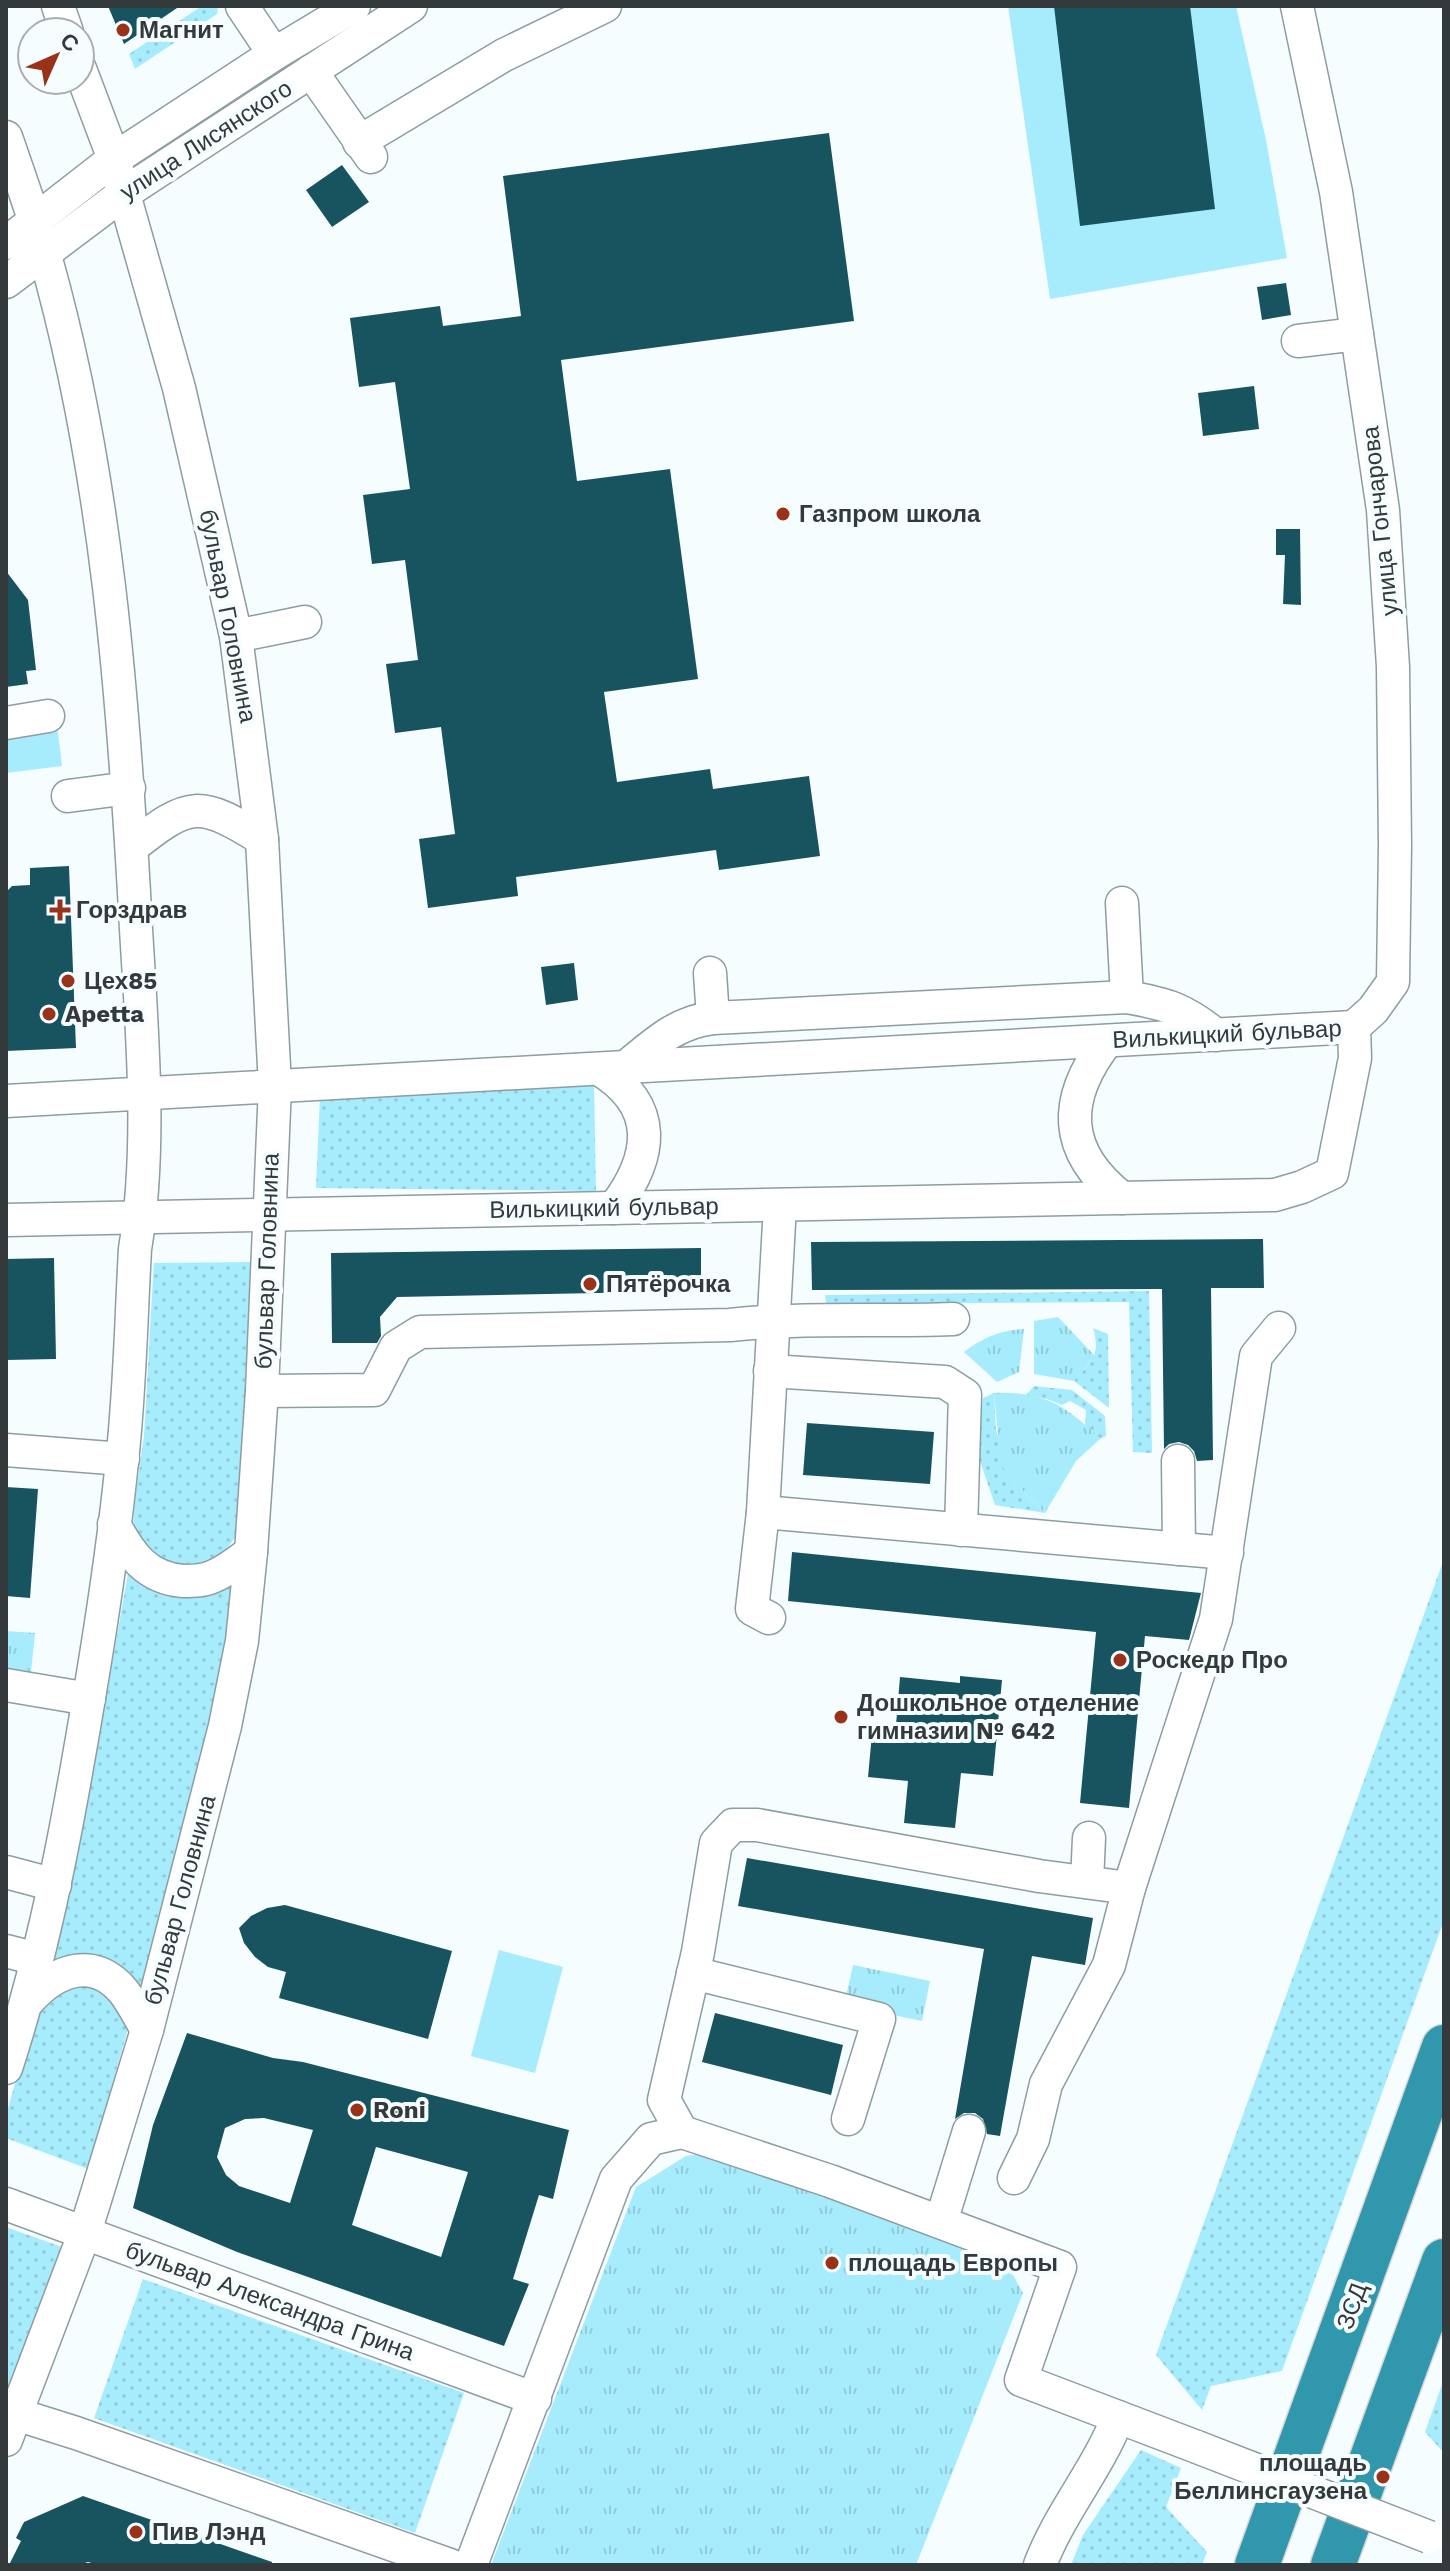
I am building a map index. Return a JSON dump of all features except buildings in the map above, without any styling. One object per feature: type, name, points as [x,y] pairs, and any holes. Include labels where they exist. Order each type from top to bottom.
[{"type":"highway","name":"ЗСД","points":[[1257,2565],[1444,2047]]},
{"type":"highway","points":[[1333,2565],[1444,2261]]},
{"type":"street","points":[[242,6],[274,54]]},
{"type":"street","name":"улица Лисянского","points":[[6,243],[114,159],[274,54],[354,6]]},
{"type":"street","name":"улица Лисянского","points":[[6,282],[123,194],[411,6]]},
{"type":"street","points":[[311,71],[366,149],[504,55],[605,6]]},
{"type":"street","name":"улица Гончарова","points":[[1297,6],[1336,192],[1383,510],[1393,667],[1393,982],[1373,1010],[1354,1027]]},
{"type":"street","name":"бульвар Головнина","points":[[9,2422],[85,2232],[147,2030],[225,1726],[242,1641],[262,1391],[275,1086],[262,839],[236,636],[179,388],[114,159],[90,96]]},
{"type":"street","points":[[6,2068],[29,2000],[55,1885],[89,1699],[114,1524],[123,1459],[135,1249],[141,1217],[144,1092],[129,788],[114,629],[94,478],[45,252],[9,148]]},
{"type":"street","points":[[1298,341],[1357,334]]},
{"type":"street","points":[[236,636],[305,622]]},
{"type":"street","points":[[6,723],[48,716]]},
{"type":"street","points":[[68,796],[129,788]]},
{"type":"street","points":[[132,847],[179,813],[202,810],[222,815],[262,839]]},
{"type":"street","points":[[1122,903],[1127,997]]},
{"type":"street","points":[[710,973],[713,1018]]},
{"type":"street","points":[[614,1208],[638,1172],[644,1132],[639,1112],[612,1068],[672,1029],[695,1020],[1127,997],[1161,1003],[1191,1015],[1216,1035]]},
{"type":"street","name":"Вилькицкий бульвар","points":[[6,1101],[1354,1027],[1355,1058],[1332,1173],[1275,1195],[6,1220]]},
{"type":"street","points":[[1107,1041],[1091,1061],[1076,1097],[1074,1115],[1089,1167],[1122,1198]]},
{"type":"street","points":[[769,1618],[752,1609],[763,1512],[780,1205]]},
{"type":"street","points":[[262,1391],[374,1390],[396,1347],[420,1332],[730,1325],[772,1320],[869,1322],[953,1319]]},
{"type":"street","points":[[1014,2178],[1109,1965],[1129,1888],[1216,1619],[1256,1356],[1279,1328]]},
{"type":"street","points":[[770,1371],[945,1382],[965,1395],[961,1530]]},
{"type":"street","points":[[6,1450],[123,1459]]},
{"type":"street","points":[[1178,1461],[1179,1549]]},
{"type":"street","points":[[763,1512],[1227,1553]]},
{"type":"street","points":[[114,1524],[138,1562],[146,1570],[170,1580],[193,1581],[214,1577],[251,1552]]},
{"type":"street","points":[[6,1685],[89,1699]]},
{"type":"street","points":[[682,2132],[664,2100],[693,1973],[716,1843],[733,1825],[757,1825],[1129,1888]]},
{"type":"street","points":[[1087,1882],[1089,1838]]},
{"type":"street","points":[[6,1872],[55,1885]]},
{"type":"street","points":[[6,1951],[37,1959]]},
{"type":"street","points":[[29,2000],[44,1982],[66,1972],[84,1969],[102,1975],[122,1990],[147,2030]]},
{"type":"street","points":[[693,1973],[879,2019],[848,2119]]},
{"type":"street","points":[[941,2222],[969,2131]]},
{"type":"street","points":[[471,2565],[616,2179],[651,2139],[682,2132],[1060,2267],[1021,2380],[1436,2540]]},
{"type":"street","name":"бульвар Александра Грина","points":[[6,2204],[535,2399]]},
{"type":"street","points":[[1040,2565],[1052,2534],[1096,2462],[1118,2417]]},
{"type":"street","points":[[9,2422],[76,2433],[450,2565]]},
{"type":"green space","points":[[202,6],[218,6],[217,14],[135,69],[129,54]]},
{"type":"green space","points":[[1008,6],[1236,6],[1266,140],[1287,258],[1050,299]]},
{"type":"green space","points":[[57,725],[62,766],[6,773],[6,731]]},
{"type":"green space","points":[[594,1085],[596,1191],[316,1188],[320,1097]]},
{"type":"green space","points":[[254,1262],[240,1528],[218,1557],[195,1565],[170,1564],[148,1552],[140,1543],[133,1525],[144,1435],[154,1263]]},
{"type":"green space","points":[[1149,1291],[1152,1453],[1133,1452],[1129,1302],[826,1304],[825,1295]]},
{"type":"green space","points":[[1058,1317],[1095,1356],[1074,1381],[1034,1374],[1034,1321]]},
{"type":"green space","points":[[1093,1328],[1108,1334],[1109,1408],[1074,1381],[1095,1352]]},
{"type":"green space","points":[[1024,1329],[1019,1372],[997,1382],[964,1352],[992,1336]]},
{"type":"green space","points":[[1034,1386],[1072,1390],[1105,1416],[1106,1436],[1100,1439],[1085,1425],[1086,1410],[1070,1401],[1062,1405],[1026,1395]]},
{"type":"green space","points":[[994,1393],[996,1430],[1013,1481],[1045,1513],[995,1505],[977,1452],[983,1398]]},
{"type":"green space","points":[[994,1393],[1027,1395],[1053,1403],[1065,1409],[1100,1439],[1076,1461],[1045,1513],[1001,1465]]},
{"type":"green space","points":[[1444,1559],[1444,1920],[1282,2371],[1211,2386],[1202,2410],[1156,2355]]},
{"type":"green space","points":[[129,1568],[237,1574],[222,1673],[187,1825],[141,1991],[121,1968],[102,1958],[91,1957],[50,1965],[83,1826]]},
{"type":"green space","points":[[6,1631],[35,1633],[31,1672],[6,1669]]},
{"type":"green space","points":[[499,1950],[563,1967],[535,2073],[471,2056]]},
{"type":"green space","points":[[853,1965],[930,1981],[922,2021],[844,2005]]},
{"type":"green space","points":[[62,1983],[108,1988],[128,2029],[88,2169],[6,2138],[6,2115],[38,2004]]},
{"type":"green space","name":"площадь Европы","points":[[719,2151],[1006,2262],[1023,2293],[916,2565],[491,2565],[636,2187],[686,2156]]},
{"type":"green space","points":[[6,2227],[62,2247],[10,2392],[6,2391]]},
{"type":"green space","points":[[143,2279],[464,2393],[415,2533],[94,2418]]},
{"type":"green space","points":[[1444,2379],[1444,2453],[1425,2432]]},
{"type":"green space","points":[[1141,2450],[1181,2468],[1166,2507],[1207,2552],[1202,2565],[1071,2565],[1083,2535]]},
{"type":"place","name":"Магнит","points":[[123,30]]},
{"type":"place","name":"Газпром школа","points":[[783,514]]},
{"type":"place","name":"Горздрав","points":[[60,910]]},
{"type":"place","name":"Цех85","points":[[68,981]]},
{"type":"place","name":"Apetta","points":[[49,1014]]},
{"type":"place","name":"Пятёрочка","points":[[590,1284]]},
{"type":"place","name":"Роскедр Про","points":[[1120,1660]]},
{"type":"place","name":"Дошкольное отделение гимназии № 642","points":[[841,1717]]},
{"type":"place","name":"Roni","points":[[357,2110]]},
{"type":"place","name":"площадь Европы","points":[[832,2263]]},
{"type":"place","name":"площадь Беллинсгаузена","points":[[1383,2477]]},
{"type":"place","name":"Пив Лэнд","points":[[136,2532]]}]
